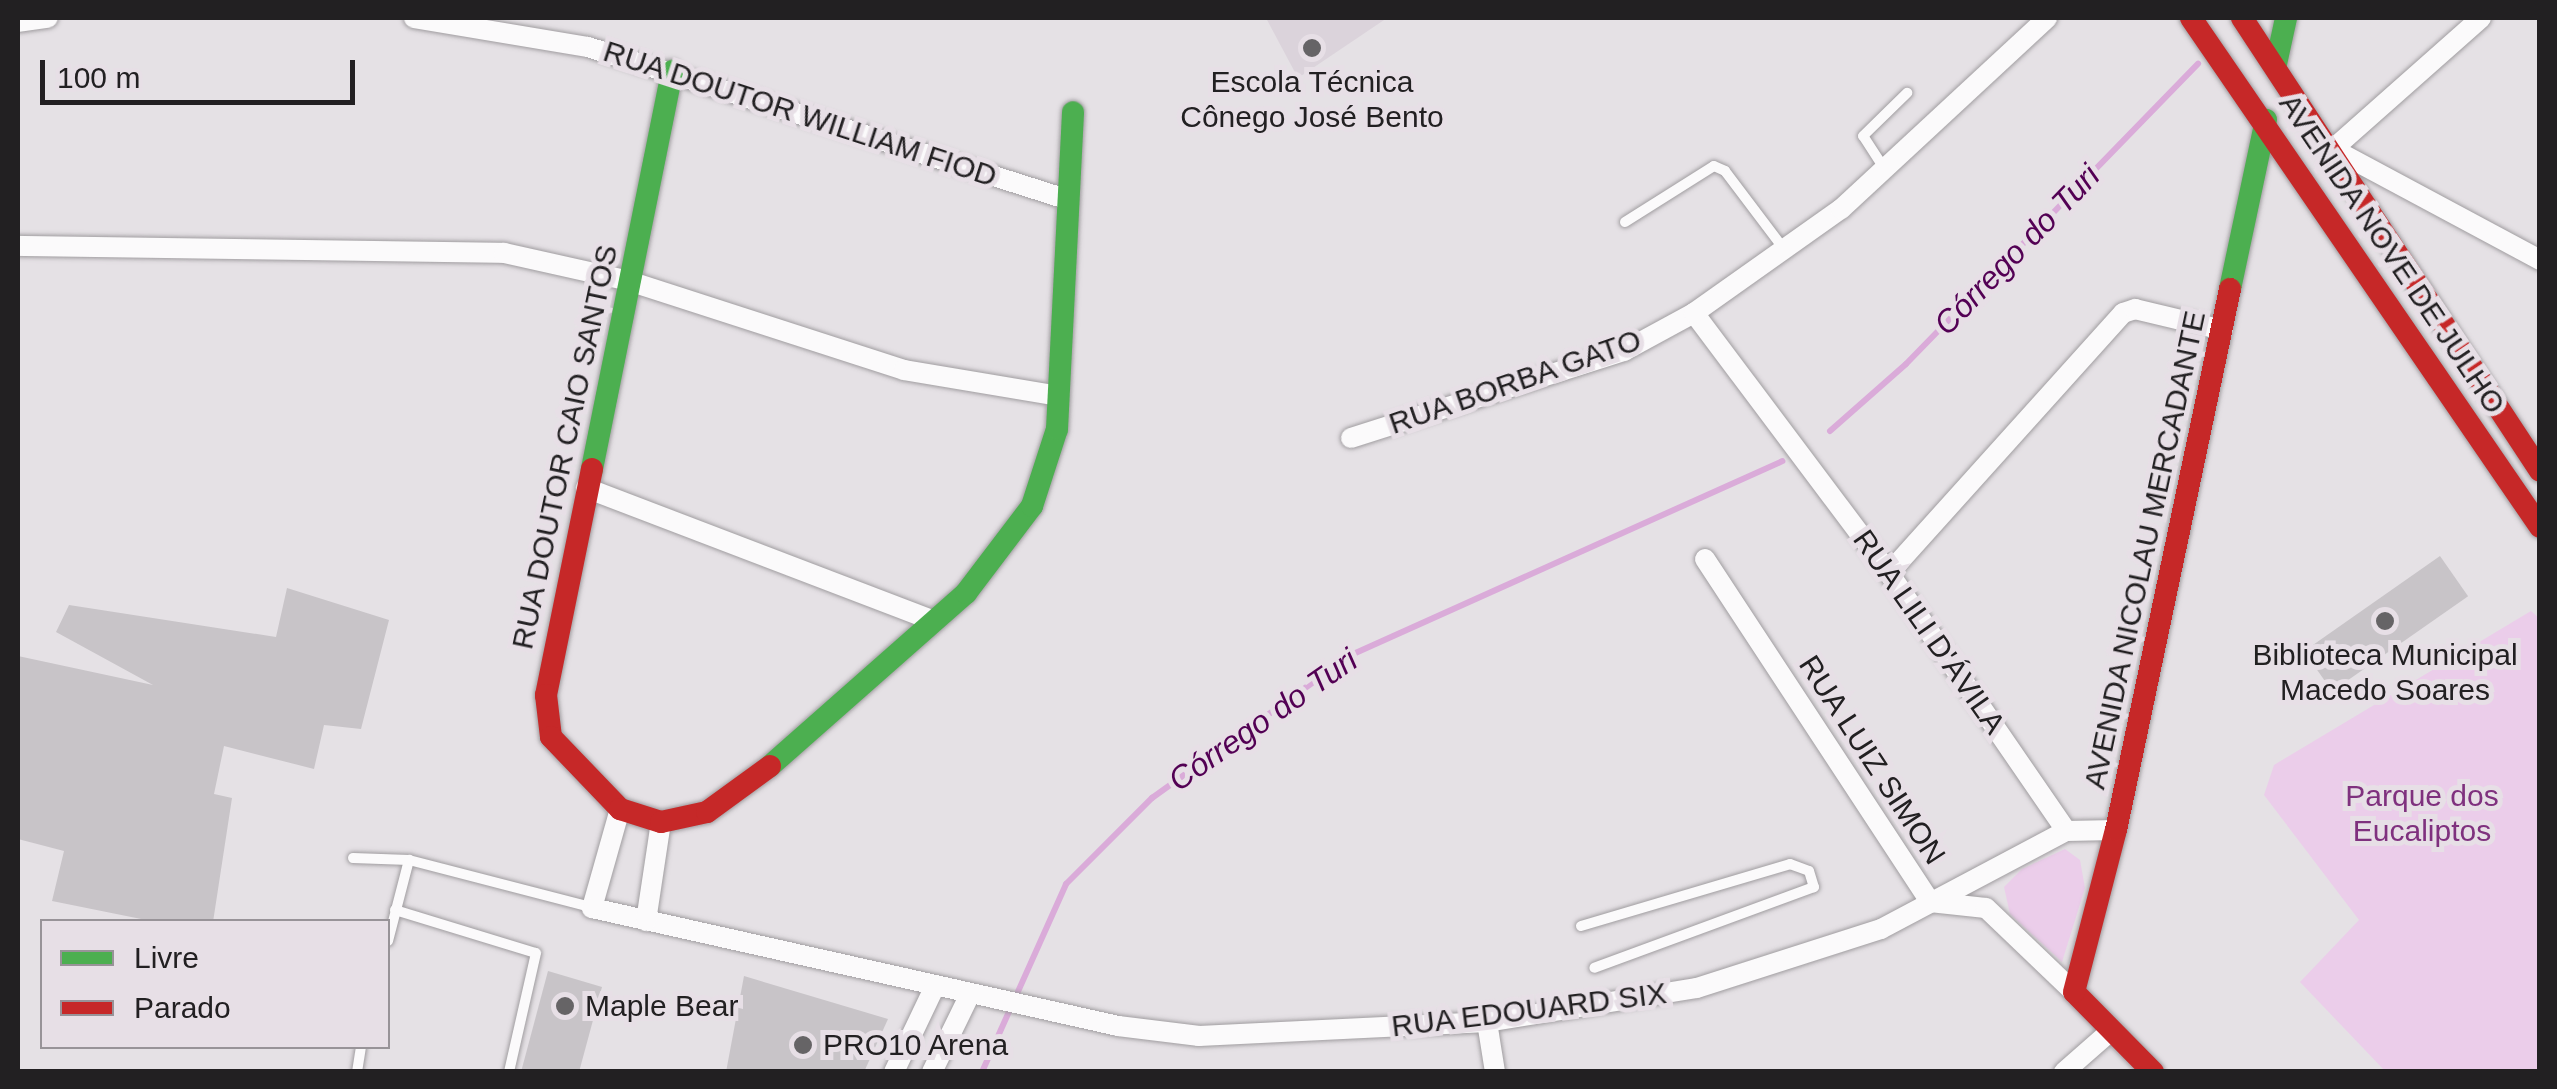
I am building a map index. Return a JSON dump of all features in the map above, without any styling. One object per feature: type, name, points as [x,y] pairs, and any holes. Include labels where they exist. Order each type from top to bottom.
[{"type":"main road","name":"AVENIDA NOVE DE JULHO","points":[[2191,18],[2266,120],[2540,527]]},
{"type":"main road","name":"AVENIDA NOVE DE JULHO","points":[[2242,18],[2538,461]]},
{"type":"main road","points":[[2276,64],[2286,18]]},
{"type":"main road","name":"RUA DOUTOR CAIO SANTOS","points":[[620,809],[568,760],[551,737],[546,713],[586,488],[672,71]]},
{"type":"main road","points":[[620,809],[661,822],[708,812],[746,788],[935,621],[1005,548],[1032,506],[1054,443],[1073,112]]},
{"type":"main road","name":"AVENIDA NICOLAU MERCADANTE","points":[[2074,992],[2116,830],[2266,120]]},
{"type":"main road","points":[[2501,468],[2538,461]]},
{"type":"main road","points":[[2074,992],[2153,1072]]},
{"type":"street","points":[[18,22],[48,18]]},
{"type":"street","name":"RUA DOUTOR WILLIAM FIOD","points":[[414,18],[509,30],[672,71],[1066,199]]},
{"type":"street","name":"RUA BORBA GATO","points":[[1350,438],[1624,352],[1694,313],[1784,249],[1884,168],[2047,18]]},
{"type":"street","points":[[2482,18],[2333,149],[2540,260]]},
{"type":"street","points":[[18,246],[456,248],[560,262],[904,370],[1058,396]]},
{"type":"street","points":[[1890,574],[2123,313],[2135,309],[2223,330]]},
{"type":"street","name":"RUA LILI D'ÁVILA","points":[[1694,313],[1790,435],[1890,574],[2066,831]]},
{"type":"street","points":[[586,488],[935,621]]},
{"type":"street","name":"RUA LUIZ SIMON","points":[[1705,559],[1930,902],[1986,908]]},
{"type":"street","points":[[592,908],[620,809]]},
{"type":"street","points":[[646,921],[661,822]]},
{"type":"street","points":[[2066,831],[2116,830]]},
{"type":"street","name":"RUA EDOUARD SIX","points":[[592,908],[997,1000],[1198,1036],[1486,1022],[1698,988],[1881,929],[2066,831]]},
{"type":"street","points":[[1995,869],[1986,908],[2074,992]]},
{"type":"street","points":[[894,1072],[935,986]]},
{"type":"street","points":[[932,1072],[970,994]]},
{"type":"street","points":[[1486,1022],[1495,1072]]},
{"type":"street","points":[[2064,1072],[2112,1030]]},
{"type":"lane","points":[[1884,168],[1863,136],[1907,94]]},
{"type":"lane","points":[[1625,222],[1714,166],[1725,171],[1784,249]]},
{"type":"lane","points":[[352,858],[409,860],[592,908]]},
{"type":"lane","points":[[390,932],[409,860]]},
{"type":"lane","points":[[1581,926],[1790,864],[1809,870],[1814,887],[1594,968]]},
{"type":"lane","points":[[395,910],[536,953],[509,1072]]},
{"type":"shaded area","name":"Escola Técnica Cônego José Bento","points":[[1266,18],[1387,18],[1298,78]]},
{"type":"green space","name":"Parque dos Eucaliptos","points":[[2531,611],[2540,619],[2539,1071],[2385,1071],[2300,982],[2359,920],[2264,795],[2274,765]]},
{"type":"green space","points":[[2065,849],[2080,860],[2085,888],[2062,962],[2010,914],[2004,887],[2022,869]]},
{"type":"building","name":"Biblioteca Municipal Macedo Soares","points":[[2440,556],[2468,596],[2332,691],[2304,651]]},
{"type":"building","points":[[287,588],[389,620],[361,729],[324,725],[314,769],[224,746],[214,794],[232,798],[213,919],[141,919],[52,901],[64,851],[18,839],[18,656],[153,685],[56,632],[69,605],[276,637]]},
{"type":"building","points":[[548,971],[602,987],[579,1072],[521,1072]]},
{"type":"building","name":"PRO10 Arena","points":[[744,976],[888,1019],[864,1072],[726,1072]]},
{"type":"waterway","name":"Córrego do Turi","points":[[1830,431],[1906,364],[2198,64]]},
{"type":"waterway","name":"Córrego do Turi","points":[[982,1072],[1066,884],[1152,798],[1351,655],[1782,461]]},
{"type":"traffic: fast","points":[[2276,64],[2286,18]]},
{"type":"traffic: fast","points":[[592,469],[672,71]]},
{"type":"traffic: fast","points":[[770,766],[966,593],[1032,506],[1057,429],[1073,112]]},
{"type":"traffic: fast","points":[[2230,289],[2266,120]]},
{"type":"traffic: jam","points":[[2191,18],[2540,527]]},
{"type":"traffic: jam","points":[[2242,18],[2540,471]]},
{"type":"traffic: jam","points":[[2153,1072],[2074,992],[2116,830],[2230,289]]},
{"type":"traffic: jam","points":[[592,469],[546,695],[551,737],[620,809],[661,822],[707,812],[770,766]]},
{"type":"place","name":"Escola Técnica Cônego José Bento","points":[[1312,48]]},
{"type":"place","name":"Biblioteca Municipal Macedo Soares","points":[[2385,621]]},
{"type":"place","name":"Maple Bear","points":[[565,1006]]},
{"type":"place","name":"PRO10 Arena","points":[[803,1045]]}]
